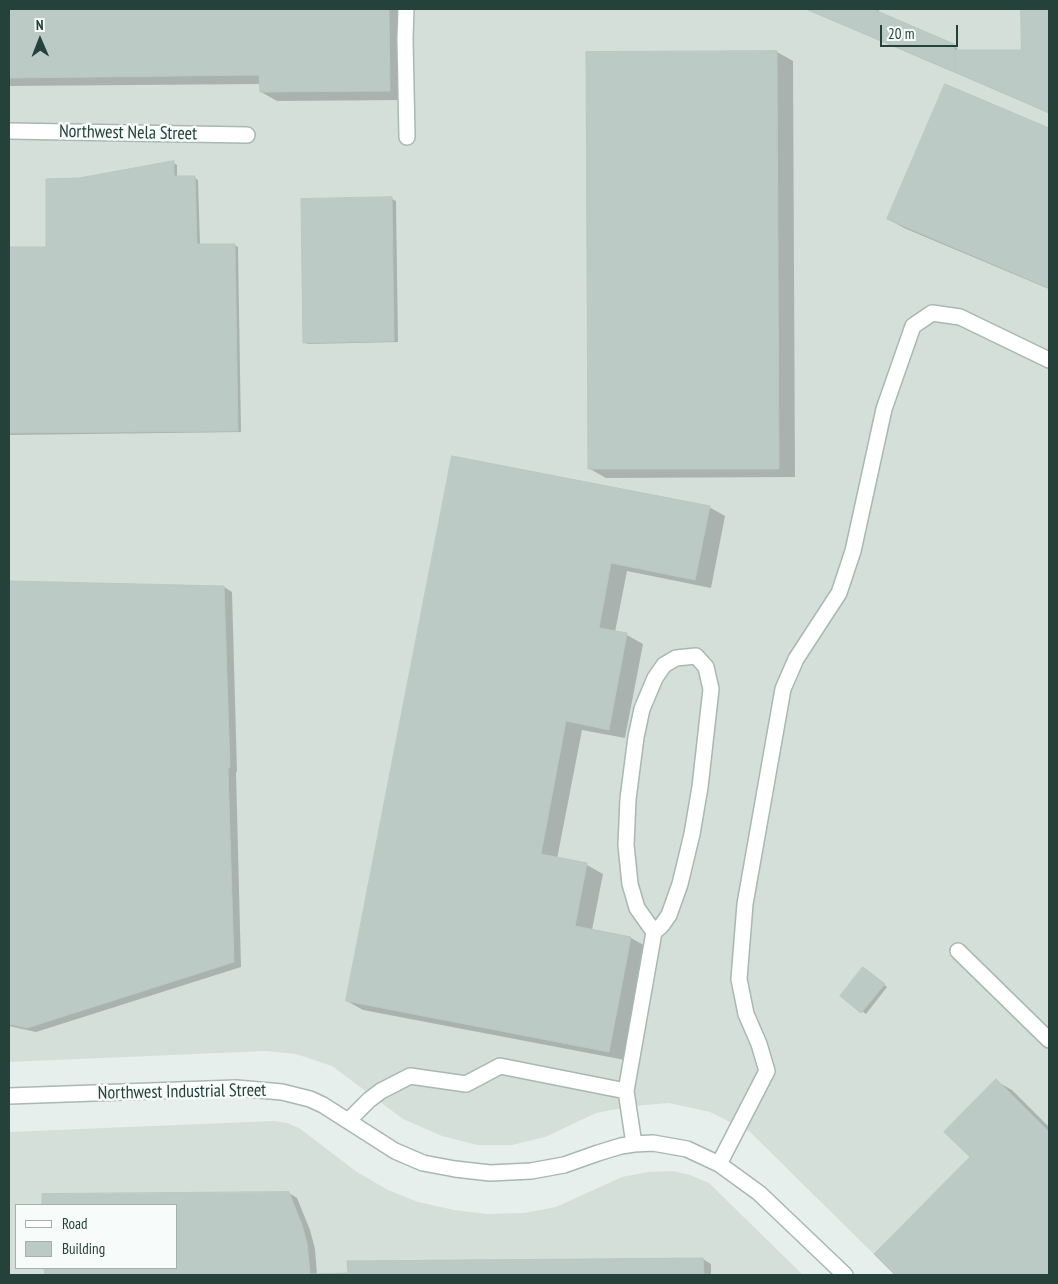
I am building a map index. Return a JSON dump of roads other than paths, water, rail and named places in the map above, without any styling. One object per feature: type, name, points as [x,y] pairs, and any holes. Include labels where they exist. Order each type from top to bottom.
[{"type":"street","points":[[406,9],[407,137]]},
{"type":"street","name":"Northwest Nela Street","points":[[9,131],[247,135]]},
{"type":"street","points":[[719,1164],[768,1071],[760,1044],[746,1014],[739,979],[745,904],[783,689],[796,659],[839,592],[853,551],[884,409],[913,326],[932,313],[960,317],[1049,360]]},
{"type":"street","points":[[634,1144],[626,1091],[654,932],[662,925],[668,914],[680,884],[691,841],[700,787],[711,689],[706,667],[696,656],[676,658],[664,665],[655,678],[642,709],[636,737],[628,799],[626,845],[630,884],[638,908],[654,932]]},
{"type":"street","points":[[958,951],[1049,1040]]},
{"type":"street","points":[[348,1121],[368,1100],[410,1076],[466,1084],[500,1066],[626,1091]]},
{"type":"street","name":"Northwest Industrial Street","points":[[9,1096],[253,1088],[282,1092],[310,1099],[323,1105],[395,1151],[423,1163],[490,1173],[532,1171],[564,1165],[621,1146],[634,1144],[653,1143],[687,1149],[719,1164],[759,1193],[845,1275]]}]
